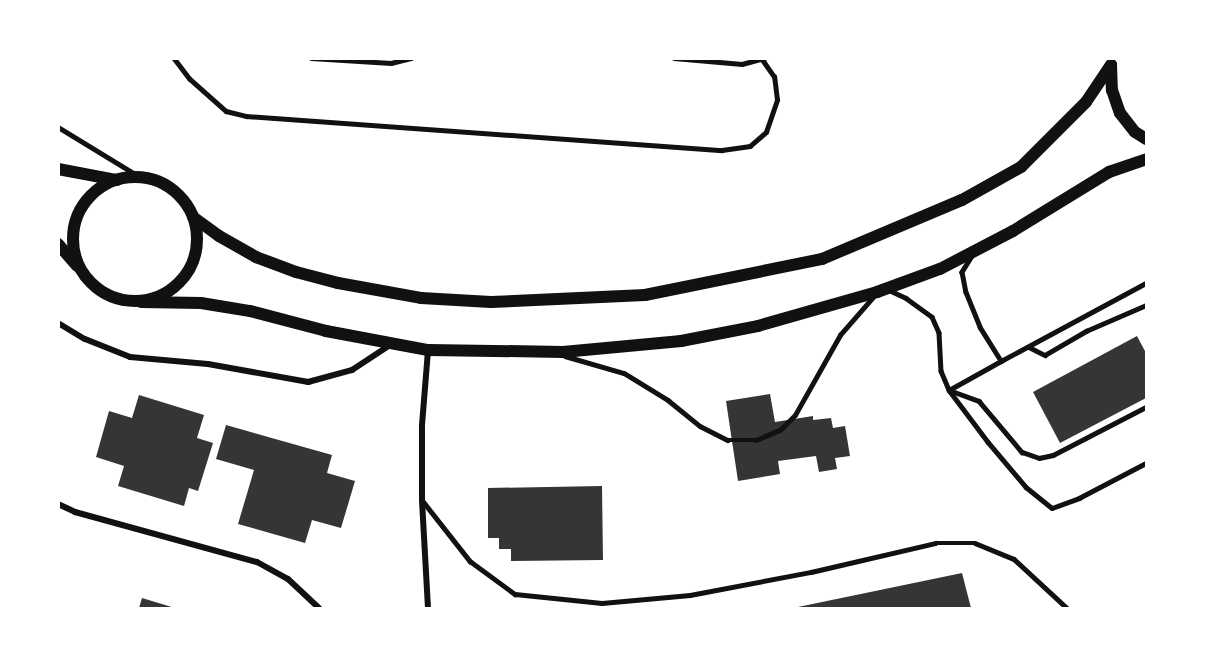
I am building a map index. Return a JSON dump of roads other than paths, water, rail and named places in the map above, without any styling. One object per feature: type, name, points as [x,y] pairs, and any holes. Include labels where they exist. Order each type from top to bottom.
[{"type":"main road","points":[[1112,62],[1112,90],[1120,113],[1136,132],[1146,139]]},
{"type":"main road","points":[[81,270],[73,239],[74,226],[82,206],[93,194],[111,182],[140,177],[161,183],[182,199],[194,217],[219,236],[256,257],[296,272],[338,283],[411,296],[491,302],[645,295],[822,259],[970,196],[1021,167],[1086,102],[1112,62]]},
{"type":"main road","points":[[58,244],[94,286],[119,300],[201,303],[250,311],[390,345],[428,350],[548,352],[681,341],[758,326],[882,290],[940,269],[974,252],[1109,172],[1146,159]]},
{"type":"main road","points":[[58,169],[121,180]]},
{"type":"main road","points":[[141,302],[168,292],[184,278],[196,254],[197,233],[194,217]]},
{"type":"street","points":[[58,323],[85,339],[130,357],[208,364],[308,382],[352,370],[390,345]]},
{"type":"street","points":[[428,350],[422,425],[422,500],[428,609]]},
{"type":"street","points":[[58,504],[75,512],[265,565],[288,579],[319,609]]},
{"type":"lane","points":[[174,58],[190,79],[226,111],[246,116],[722,150],[750,146],[766,132],[777,100],[774,77],[763,59],[742,64],[674,58]]},
{"type":"lane","points":[[311,58],[391,63],[411,58]]},
{"type":"lane","points":[[58,127],[140,177]]},
{"type":"lane","points":[[974,252],[962,272],[966,292],[980,327],[1001,361]]},
{"type":"lane","points":[[949,390],[1146,283]]},
{"type":"lane","points":[[548,352],[624,374],[668,399],[700,426],[729,440],[756,440],[780,430],[795,415],[840,335],[882,290],[906,298],[932,317],[939,333],[941,371],[949,390],[1026,487],[1052,508],[1079,498],[1146,463]]},
{"type":"lane","points":[[1029,347],[1045,355],[1086,331],[1146,305]]},
{"type":"lane","points":[[949,390],[979,400],[1022,452],[1039,458],[1059,452],[1146,407]]},
{"type":"lane","points":[[422,500],[470,561],[515,594],[602,603],[690,595],[811,572],[936,543],[975,543],[1014,559],[1067,609]]}]
